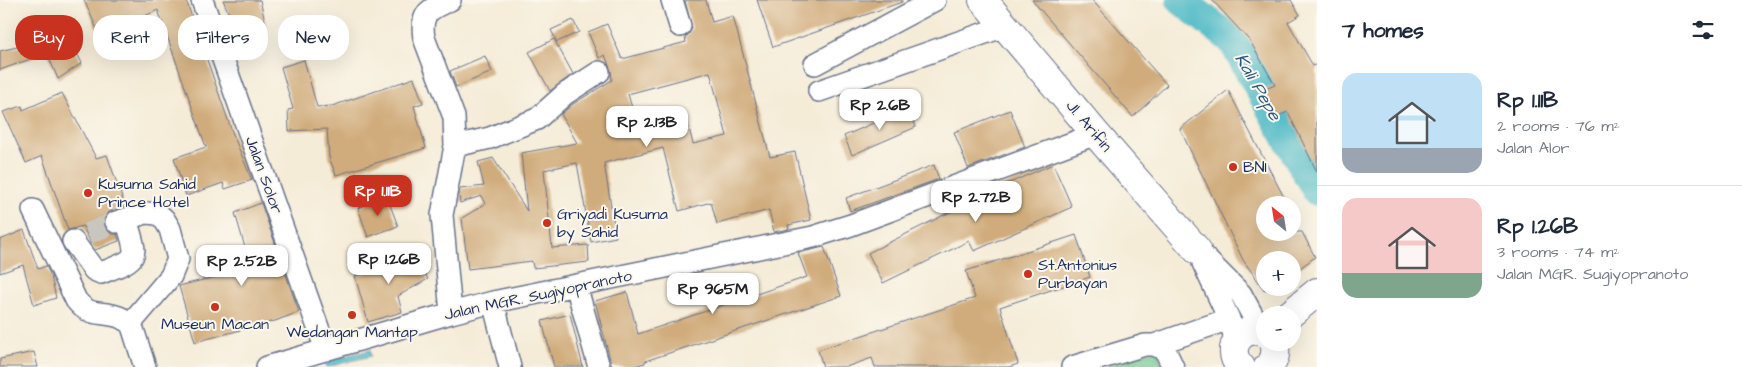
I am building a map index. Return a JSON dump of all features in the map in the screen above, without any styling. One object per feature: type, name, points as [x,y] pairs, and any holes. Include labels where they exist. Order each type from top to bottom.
[{"type":"main road","name":"Jl. Arifin","points":[[983,0],[1197,250]]},
{"type":"main road","points":[[1301,316],[1315,301]]},
{"type":"main road","points":[[1301,309],[1315,301]]},
{"type":"main road","points":[[1235,342],[1246,332],[1256,338]]},
{"type":"street","name":"Jalan Solor","points":[[202,0],[326,350]]},
{"type":"street","points":[[450,0],[434,7],[427,14],[422,26],[424,38],[454,117],[454,146],[442,216],[451,312]]},
{"type":"street","points":[[672,0],[680,26]]},
{"type":"street","points":[[815,64],[935,0]]},
{"type":"street","points":[[819,90],[1005,26]]},
{"type":"street","points":[[454,146],[490,138],[537,119],[565,94],[599,72]]},
{"type":"street","name":"Jalan MGR. Sugiyopranoto","points":[[278,366],[451,312],[789,243],[830,232],[1096,134]]},
{"type":"street","points":[[33,210],[76,300],[81,307],[91,313],[116,316],[131,323],[145,367]]},
{"type":"street","points":[[53,251],[80,238],[97,271],[101,273],[129,261],[133,256],[134,247],[121,221],[146,213],[158,214],[164,219],[170,229],[178,258],[171,276],[131,323]]},
{"type":"street","points":[[1073,367],[1144,346],[1235,342],[1197,250]]},
{"type":"street","points":[[1197,250],[1241,294],[1256,319]]},
{"type":"street","points":[[576,285],[599,367]]},
{"type":"street","points":[[493,302],[510,367]]},
{"type":"street","points":[[1154,345],[1166,350],[1173,367]]},
{"type":"green space","points":[[1157,349],[1163,367],[1105,367]]},
{"type":"water","points":[[370,350],[371,356],[327,367],[325,361]]},
{"type":"building","points":[[84,0],[186,0],[191,15],[178,15],[178,60],[207,60],[234,137],[252,180],[225,189],[223,183],[186,196],[174,158],[206,147],[168,39],[168,15],[160,15],[158,10],[147,15],[93,15],[93,20]]},
{"type":"building","points":[[223,0],[260,0],[264,15],[229,15]]},
{"type":"building","points":[[706,0],[712,22],[733,16],[770,157],[795,152],[811,220],[788,225],[789,229],[774,232],[769,210],[717,224],[711,202],[679,211],[663,148],[604,163],[616,237],[591,242],[577,163],[544,170],[552,248],[588,245],[589,262],[533,268],[532,261],[468,269],[462,218],[485,204],[481,196],[460,203],[459,193],[460,189],[484,186],[478,162],[493,158],[527,211],[521,153],[577,143],[561,114],[573,104],[612,80],[605,55],[599,58],[588,32],[607,24],[622,59],[686,42],[685,37],[692,28],[685,1]],"holes":[[[710,72],[727,136],[693,144],[686,116],[638,129],[628,94]]]},
{"type":"building","points":[[757,0],[902,0],[902,2],[773,47]]},
{"type":"building","points":[[1032,0],[1092,0],[1167,85],[1133,117]]},
{"type":"building","points":[[1212,0],[1291,0],[1300,15],[1288,22],[1313,66],[1317,64],[1317,172],[1288,112],[1278,116],[1263,90],[1275,85],[1250,41]]},
{"type":"building","points":[[573,20],[579,32],[557,42],[551,30]]},
{"type":"building","points":[[554,39],[573,74],[550,91],[529,52]]},
{"type":"building","points":[[15,47],[15,60],[28,60],[0,70],[0,51]]},
{"type":"building","points":[[485,56],[492,72],[456,87],[450,71]]},
{"type":"building","points":[[50,60],[80,60],[82,63],[58,79]]},
{"type":"building","points":[[304,60],[317,107],[332,106],[414,78],[423,103],[414,106],[426,148],[336,175],[329,157],[327,129],[289,131],[288,110],[293,109],[281,67]]},
{"type":"building","name":"BNI","points":[[1228,90],[1283,196],[1256,196],[1256,241],[1301,241],[1302,232],[1315,257],[1301,267],[1301,251],[1256,251],[1256,278],[1243,260],[1180,129]]},
{"type":"building","points":[[62,93],[96,158],[107,155],[125,206],[107,213],[104,220],[104,226],[107,231],[117,234],[119,241],[95,250],[83,226],[68,230],[42,156],[26,163],[3,112],[22,106],[23,110]]},
{"type":"building","points":[[908,108],[916,127],[852,155],[844,136]]},
{"type":"building","points":[[1010,110],[1025,147],[968,168],[954,132]]},
{"type":"building","points":[[1053,164],[1072,207],[974,251],[969,241],[883,283],[868,253],[956,209],[954,207]]},
{"type":"building","points":[[934,165],[939,179],[850,211],[846,198]]},
{"type":"building","points":[[387,197],[398,226],[368,237],[358,208]]},
{"type":"building","points":[[261,203],[299,312],[275,321],[195,342],[179,286],[251,268],[235,213]]},
{"type":"building","points":[[24,230],[38,269],[46,266],[51,276],[56,298],[34,305],[23,265],[0,273],[0,240]]},
{"type":"building","points":[[1076,235],[1090,277],[1000,307],[1018,364],[1009,367],[875,367],[872,358],[846,367],[823,367],[818,350],[975,298],[966,271]]},
{"type":"building","points":[[824,247],[841,296],[645,361],[645,363],[631,367],[612,367],[595,301],[627,292],[638,334],[807,277],[798,253]]},
{"type":"building","points":[[410,248],[428,279],[398,296],[402,312],[368,322],[355,276],[392,265],[389,260]]},
{"type":"building","points":[[570,314],[583,367],[554,367],[542,321]]},
{"type":"building","points":[[34,352],[38,367],[0,367],[0,359]]},
{"type":"waterway","name":"Kali Pepe","points":[[1181,0],[1232,40],[1317,191]]},
{"type":"tunnel","points":[[87,234],[116,222]]},
{"type":"place","name":"BNI","points":[[1233,167]]},
{"type":"place","name":"Kusuma Sahid Prince Hotel","points":[[88,193]]},
{"type":"place","name":"Griyadi Kusuma by Sahid","points":[[547,223]]},
{"type":"place","name":"St.Antonius Purbayan","points":[[1028,274]]},
{"type":"place","name":"Museun Macan","points":[[215,307]]},
{"type":"place","name":"Wedangan Mantap","points":[[352,315]]}]
